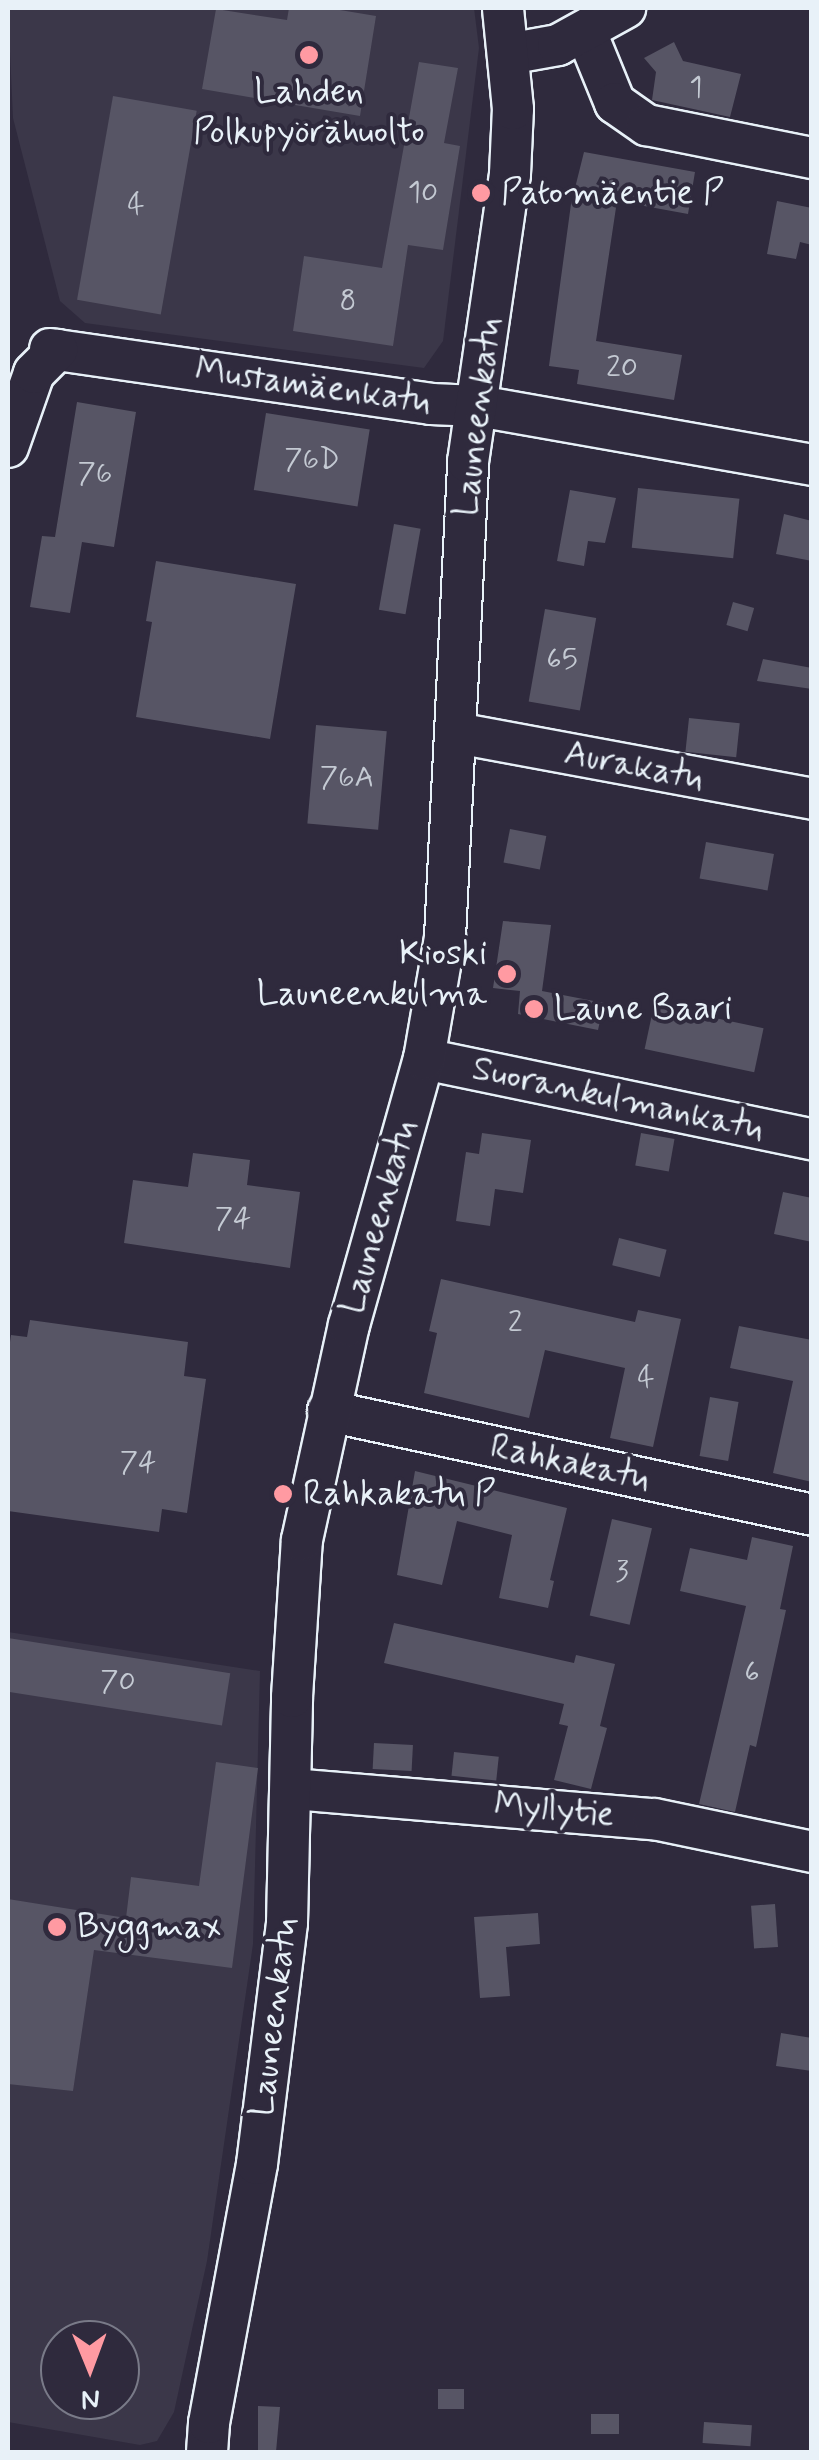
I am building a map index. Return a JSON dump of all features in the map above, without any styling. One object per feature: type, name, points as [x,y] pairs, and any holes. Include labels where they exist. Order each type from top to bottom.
[{"type":"street","name":"Launeenkatu","points":[[200,2443],[259,2146],[287,1923],[293,1789],[292,1697],[302,1540],[328,1411],[424,1060],[445,937],[457,733],[463,527],[510,174],[513,108],[504,8]]},
{"type":"street","points":[[508,54],[558,45],[625,8]]},
{"type":"street","points":[[586,32],[615,103],[647,126],[812,158]]},
{"type":"street","name":"Mustamäenkatu","points":[[8,447],[34,373],[54,349],[431,404],[478,406],[812,466]]},
{"type":"street","name":"Aurakatu","points":[[457,733],[812,799]]},
{"type":"street","name":"Suorankulmankatu","points":[[424,1060],[812,1140]]},
{"type":"street","name":"Rahkakatu","points":[[328,1411],[812,1515]]},
{"type":"street","name":"Myllytie","points":[[293,1789],[654,1819],[812,1852]]},
{"type":"shaded area","points":[[8,8],[474,8],[479,48],[443,341],[424,368],[85,323],[60,301],[13,118]]},
{"type":"shaded area","points":[[8,1632],[260,1671],[253,1944],[207,2261],[174,2412],[157,2441],[140,2445],[8,2422]]},
{"type":"building","points":[[289,8],[328,8],[376,16],[360,116],[202,89],[216,9],[287,20]]},
{"type":"building","points":[[674,42],[683,61],[741,74],[730,117],[652,100],[656,72],[644,58]]},
{"type":"building","points":[[419,62],[458,68],[444,143],[460,146],[443,250],[408,245],[393,346],[293,331],[304,256],[382,268]]},
{"type":"building","points":[[113,96],[197,111],[161,315],[77,300]]},
{"type":"building","points":[[584,152],[695,172],[688,214],[617,201],[596,341],[682,355],[674,400],[577,384],[579,370],[549,366],[571,204]]},
{"type":"building","points":[[777,201],[812,208],[812,245],[800,242],[796,259],[767,254]]},
{"type":"building","points":[[77,402],[136,412],[114,547],[82,542],[70,613],[30,607],[42,536],[55,537]]},
{"type":"building","points":[[266,413],[370,429],[358,506],[254,490]]},
{"type":"building","points":[[638,488],[739,499],[733,558],[632,548]]},
{"type":"building","points":[[570,490],[616,498],[605,543],[588,541],[584,566],[557,561]]},
{"type":"building","points":[[784,514],[812,521],[812,561],[776,554]]},
{"type":"building","points":[[394,524],[421,529],[405,614],[379,610]]},
{"type":"building","points":[[156,561],[296,584],[270,739],[136,717],[152,622],[146,621]]},
{"type":"building","points":[[733,602],[754,608],[748,631],[726,625]]},
{"type":"building","points":[[545,609],[596,618],[580,711],[529,702]]},
{"type":"building","points":[[763,659],[812,668],[812,689],[757,681]]},
{"type":"building","points":[[689,718],[740,723],[736,757],[685,752]]},
{"type":"building","points":[[316,725],[387,731],[378,830],[307,824]]},
{"type":"building","points":[[510,829],[546,836],[540,869],[504,862]]},
{"type":"building","points":[[706,842],[774,854],[768,890],[700,878]]},
{"type":"building","points":[[503,921],[551,925],[542,991],[604,1003],[598,1030],[518,1014],[520,991],[493,988]]},
{"type":"building","points":[[654,1005],[764,1028],[754,1072],[645,1049]]},
{"type":"building","points":[[482,1133],[531,1140],[523,1193],[495,1189],[490,1226],[456,1221],[466,1152],[479,1154]]},
{"type":"building","points":[[641,1133],[674,1139],[669,1171],[635,1165]]},
{"type":"building","points":[[193,1153],[250,1160],[247,1185],[300,1192],[290,1268],[124,1243],[133,1180],[188,1187]]},
{"type":"building","points":[[783,1192],[812,1198],[812,1242],[774,1234]]},
{"type":"building","points":[[619,1238],[667,1250],[660,1277],[612,1265]]},
{"type":"building","points":[[441,1279],[635,1322],[638,1310],[681,1319],[653,1447],[610,1438],[625,1368],[545,1350],[529,1418],[424,1393],[437,1333],[429,1331]]},
{"type":"building","points":[[30,1320],[188,1342],[184,1376],[206,1379],[187,1513],[162,1509],[159,1532],[8,1511],[8,1356],[11,1335],[27,1337]]},
{"type":"building","points":[[739,1326],[812,1340],[812,1482],[773,1473],[793,1381],[730,1368]]},
{"type":"building","points":[[710,1397],[739,1402],[728,1461],[700,1456]]},
{"type":"building","points":[[415,1471],[567,1508],[550,1580],[554,1581],[548,1608],[499,1598],[512,1535],[457,1521],[442,1585],[397,1575]]},
{"type":"building","points":[[612,1519],[652,1528],[630,1625],[590,1615]]},
{"type":"building","points":[[752,1537],[793,1546],[780,1609],[786,1610],[756,1747],[750,1745],[735,1812],[699,1804],[746,1606],[680,1591],[690,1548],[747,1560]]},
{"type":"building","points":[[394,1623],[574,1663],[576,1655],[615,1664],[600,1726],[607,1728],[591,1789],[554,1780],[568,1726],[559,1724],[564,1704],[384,1663]]},
{"type":"building","points":[[8,1638],[230,1673],[222,1726],[8,1692]]},
{"type":"building","points":[[374,1743],[413,1745],[412,1771],[373,1769]]},
{"type":"building","points":[[454,1752],[499,1757],[496,1781],[451,1776]]},
{"type":"building","points":[[216,1762],[258,1768],[232,1968],[94,1950],[73,2091],[8,2084],[8,1899],[126,1918],[131,1877],[199,1886]]},
{"type":"building","points":[[775,1904],[778,1947],[754,1949],[751,1906]]},
{"type":"building","points":[[538,1913],[540,1944],[506,1947],[510,1996],[480,1998],[474,1917]]},
{"type":"building","points":[[781,2033],[812,2038],[812,2071],[776,2066]]},
{"type":"building","points":[[438,2389],[464,2389],[464,2409],[438,2409]]},
{"type":"building","points":[[258,2406],[280,2407],[276,2452],[258,2452]]},
{"type":"building","points":[[591,2414],[619,2414],[619,2434],[591,2434]]},
{"type":"building","points":[[704,2422],[752,2425],[750,2446],[703,2443]]},
{"type":"place","name":"Lahden Polkupyörähuolto","points":[[309,55]]},
{"type":"place","name":"Patomäentie P","points":[[481,193]]},
{"type":"place","name":"Kioski Launeenkulma","points":[[507,974]]},
{"type":"place","name":"Laune Baari","points":[[534,1009]]},
{"type":"place","name":"Rahkakatu P","points":[[283,1494]]},
{"type":"place","name":"Byggmax","points":[[57,1927]]}]
